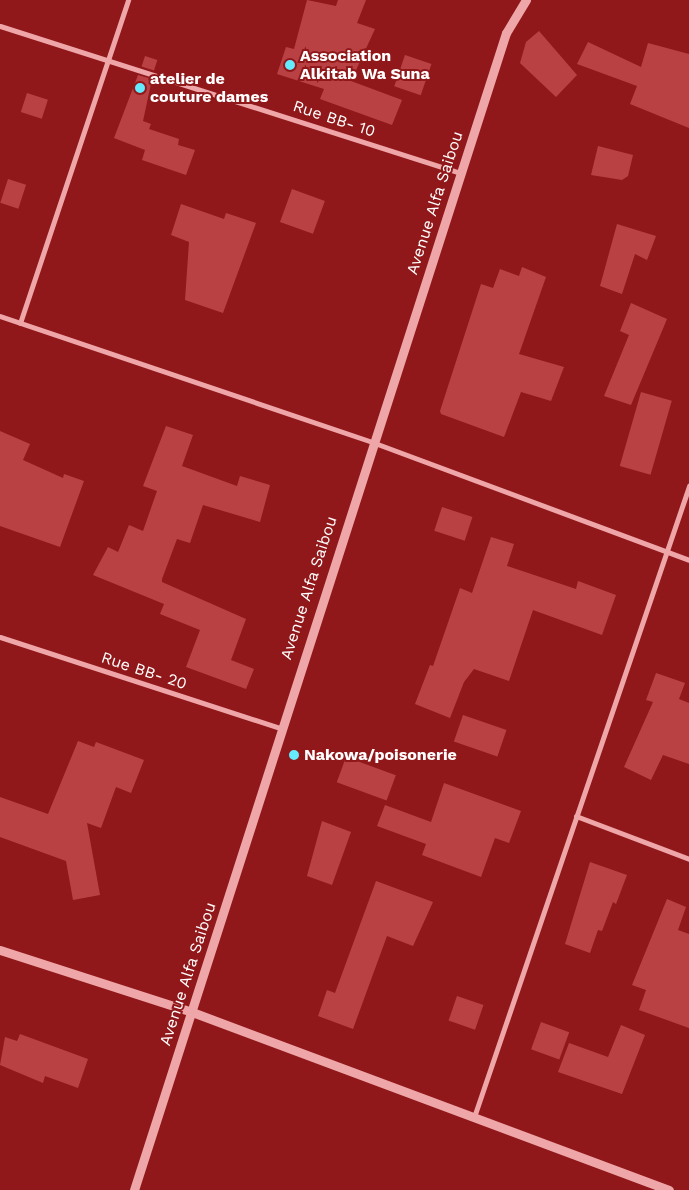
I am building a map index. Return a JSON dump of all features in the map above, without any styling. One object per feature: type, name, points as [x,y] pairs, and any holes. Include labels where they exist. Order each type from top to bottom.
[{"type":"street","points":[[20,323],[128,0]]},
{"type":"street","name":"Avenue Alfa Saibou","points":[[134,1190],[192,1012],[280,728],[506,33],[526,0]]},
{"type":"street","name":"Rue BB- 10","points":[[0,26],[460,173]]},
{"type":"street","points":[[0,316],[372,442],[689,560]]},
{"type":"street","points":[[474,1117],[576,816],[669,551],[689,486]]},
{"type":"street","name":"Rue BB- 20","points":[[0,637],[280,728]]},
{"type":"street","points":[[576,816],[689,859]]},
{"type":"street","points":[[0,950],[192,1012],[669,1190]]},
{"type":"building","points":[[307,0],[336,6],[338,0],[366,0],[357,23],[375,29],[351,81],[402,100],[392,125],[320,99],[324,89],[277,74],[286,47],[294,49]]},
{"type":"building","points":[[539,31],[577,75],[556,97],[520,63],[526,42]]},
{"type":"building","points":[[588,42],[641,67],[648,43],[689,54],[689,128],[630,104],[637,86],[577,64]]},
{"type":"building","points":[[405,55],[431,64],[421,95],[394,86]]},
{"type":"building","points":[[145,56],[157,60],[154,70],[142,66]]},
{"type":"building","points":[[138,75],[152,79],[143,121],[151,124],[149,129],[179,139],[178,145],[195,150],[186,175],[142,160],[145,150],[114,138]]},
{"type":"building","points":[[27,93],[48,100],[42,119],[21,112]]},
{"type":"building","points":[[598,146],[633,155],[628,176],[622,180],[591,175]]},
{"type":"building","points":[[8,179],[26,185],[18,209],[0,203]]},
{"type":"building","points":[[292,189],[325,201],[313,234],[280,222]]},
{"type":"building","points":[[181,204],[224,219],[226,213],[256,223],[223,313],[185,300],[189,242],[171,235]]},
{"type":"building","points":[[617,224],[656,236],[647,260],[635,254],[622,294],[600,286]]},
{"type":"building","points":[[522,267],[546,277],[519,354],[564,367],[551,401],[521,392],[504,437],[441,414],[440,411],[481,284],[493,288],[500,269],[519,276]]},
{"type":"building","points":[[631,303],[667,319],[631,405],[604,396],[629,335],[620,331]]},
{"type":"building","points":[[641,392],[672,401],[651,475],[620,466]]},
{"type":"building","points":[[166,426],[193,435],[182,466],[237,486],[240,476],[270,485],[260,522],[203,505],[190,543],[177,539],[162,579],[162,582],[246,619],[231,660],[254,669],[246,689],[186,667],[200,630],[160,614],[164,604],[93,575],[108,547],[118,552],[129,525],[143,531],[157,491],[143,486]]},
{"type":"building","points":[[0,431],[30,444],[23,460],[63,478],[64,474],[84,481],[60,547],[0,526]]},
{"type":"building","points":[[442,507],[472,517],[465,541],[434,531]]},
{"type":"building","points":[[491,537],[514,544],[507,566],[576,589],[578,581],[616,595],[602,635],[533,610],[509,681],[474,669],[464,682],[450,718],[415,704],[430,665],[433,666],[460,588],[472,593]]},
{"type":"building","points":[[656,673],[685,683],[679,699],[689,703],[689,764],[663,755],[651,780],[624,767],[653,702],[646,700]]},
{"type":"building","points":[[463,715],[506,730],[497,756],[454,741]]},
{"type":"building","points":[[78,741],[94,747],[96,742],[144,760],[131,793],[116,787],[101,828],[87,823],[100,895],[73,900],[66,861],[0,837],[0,797],[48,814]]},
{"type":"building","points":[[346,757],[396,775],[387,800],[337,782]]},
{"type":"building","points":[[444,783],[521,811],[509,843],[495,838],[481,877],[422,855],[426,844],[377,826],[385,805],[431,822]]},
{"type":"building","points":[[322,821],[351,832],[332,885],[307,876]]},
{"type":"building","points":[[590,862],[627,875],[616,904],[613,902],[602,931],[598,930],[590,953],[565,944]]},
{"type":"building","points":[[376,881],[433,902],[413,946],[387,936],[353,1029],[318,1016],[327,990],[335,993]]},
{"type":"building","points":[[667,899],[686,907],[678,930],[689,934],[689,1028],[639,1010],[646,990],[632,985]]},
{"type":"building","points":[[457,996],[483,1005],[475,1030],[449,1021]]},
{"type":"building","points":[[541,1022],[569,1032],[559,1060],[531,1049]]},
{"type":"building","points":[[621,1025],[645,1035],[622,1094],[558,1072],[569,1043],[608,1057]]},
{"type":"building","points":[[20,1034],[88,1059],[78,1088],[45,1076],[43,1083],[0,1065],[5,1037],[17,1041]]},
{"type":"place","name":"Association Alkitab Wa Suna","points":[[290,65]]},
{"type":"place","name":"atelier de couture dames","points":[[140,88]]},
{"type":"place","name":"Nakowa/poisonerie","points":[[294,755]]}]
